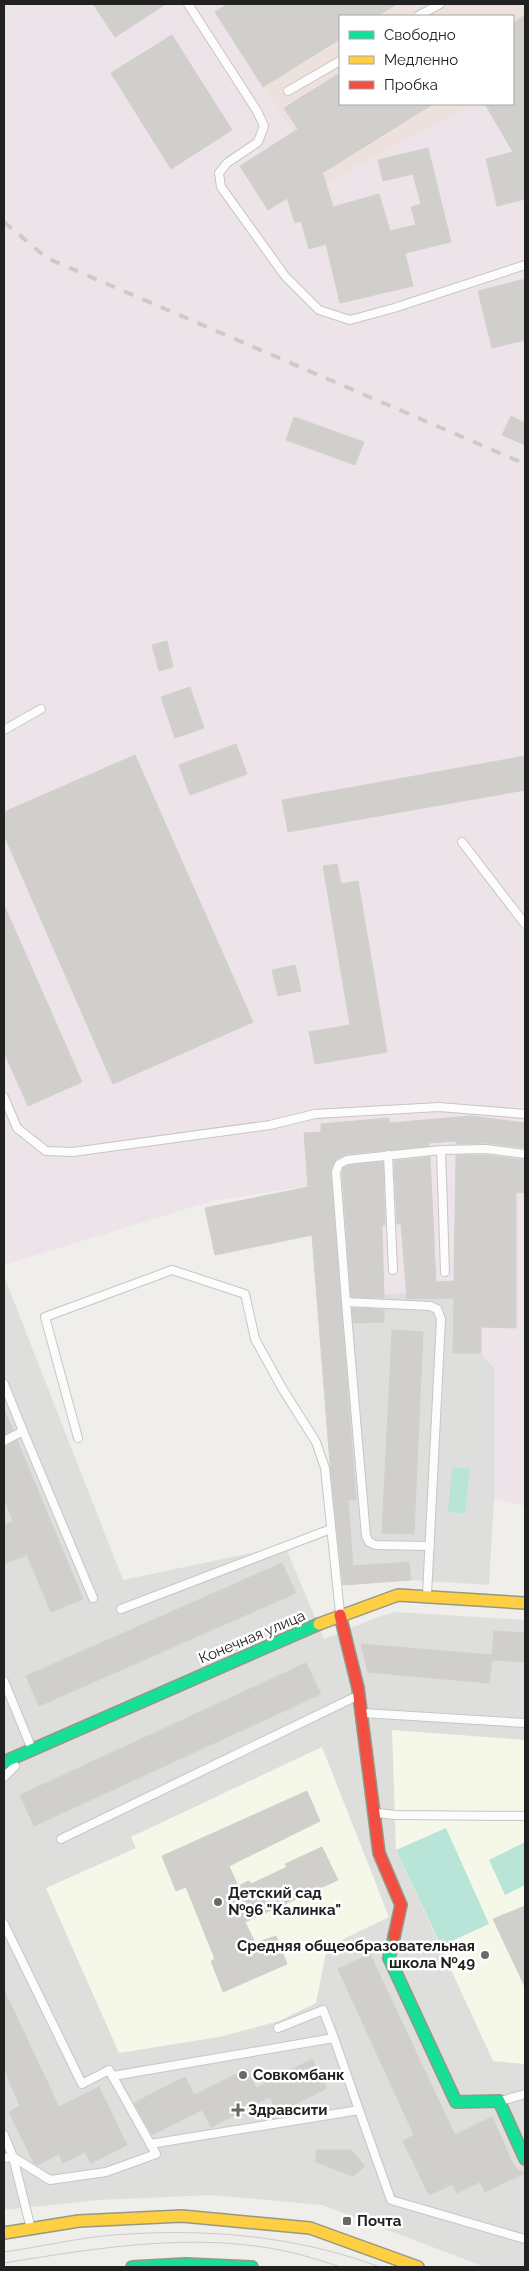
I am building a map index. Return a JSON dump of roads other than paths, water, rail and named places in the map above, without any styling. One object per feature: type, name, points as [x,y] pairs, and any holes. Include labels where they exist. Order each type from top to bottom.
[{"type":"street","name":"Конечная улица","points":[[4,1762],[32,1748],[340,1615],[398,1595],[525,1603]]},
{"type":"street","points":[[340,1615],[359,1695],[379,1853],[401,1905],[389,1958],[456,2102],[499,2102],[525,2159]]},
{"type":"street","points":[[4,2233],[79,2221],[182,2216],[310,2228],[418,2267]]},
{"type":"street","points":[[132,2267],[186,2264],[252,2267]]},
{"type":"lane","points":[[188,4],[257,111],[264,126],[258,142],[227,163],[219,173],[221,187],[285,276],[319,310],[350,320],[394,308],[525,264]]},
{"type":"lane","points":[[420,15],[440,4]]},
{"type":"lane","points":[[288,91],[339,62]]},
{"type":"lane","points":[[4,730],[41,709]]},
{"type":"lane","points":[[462,842],[525,924]]},
{"type":"lane","points":[[4,1097],[17,1128],[46,1151],[73,1152],[270,1125],[315,1114],[438,1108],[525,1114]]},
{"type":"lane","points":[[430,1546],[375,1545],[369,1542],[366,1536],[336,1172],[339,1164],[347,1160],[388,1155],[441,1150],[486,1149],[525,1154]]},
{"type":"lane","points":[[441,1150],[445,1272]]},
{"type":"lane","points":[[388,1155],[393,1270]]},
{"type":"lane","points":[[78,1438],[45,1317],[172,1270],[245,1294],[255,1339],[282,1388],[316,1442],[321,1454],[325,1468],[340,1615]]},
{"type":"lane","points":[[346,1302],[430,1306],[437,1310],[441,1319],[427,1597]]},
{"type":"lane","points":[[4,1384],[93,1598]]},
{"type":"lane","points":[[4,1441],[23,1431]]},
{"type":"lane","points":[[121,1609],[331,1528]]},
{"type":"lane","points":[[4,1681],[32,1748],[4,1777]]},
{"type":"lane","points":[[61,1839],[359,1695]]},
{"type":"lane","points":[[361,1713],[525,1723]]},
{"type":"lane","points":[[374,1812],[395,1815],[525,1816]]},
{"type":"lane","points":[[4,1924],[82,2084],[109,2070],[156,2154],[106,2172],[50,2180],[13,2157],[4,2158]]},
{"type":"lane","points":[[278,2028],[323,2010],[391,2200],[525,2239]]},
{"type":"lane","points":[[113,2076],[334,2038]]},
{"type":"lane","points":[[499,2102],[525,2094]]},
{"type":"lane","points":[[150,2144],[359,2110]]},
{"type":"lane","points":[[4,2135],[13,2157],[31,2228]]},
{"type":"tram line","points":[[4,2252],[113,2235],[147,2233],[215,2234],[282,2241],[348,2256],[380,2267]]},
{"type":"tram line","points":[[4,2263],[111,2247],[183,2242],[255,2246],[290,2252],[341,2267]]},
{"type":"railway","points":[[4,222],[47,258],[525,464]]},
{"type":"place","name":"Детский сад №96 \"Калинка\"","points":[[218,1902]]},
{"type":"place","name":"Средняя общеобразовательная школа №49","points":[[485,1955]]},
{"type":"place","name":"Совкомбанк","points":[[243,2075]]},
{"type":"place","name":"Здравсити","points":[[238,2110]]},
{"type":"place","name":"Почта","points":[[347,2221]]}]
